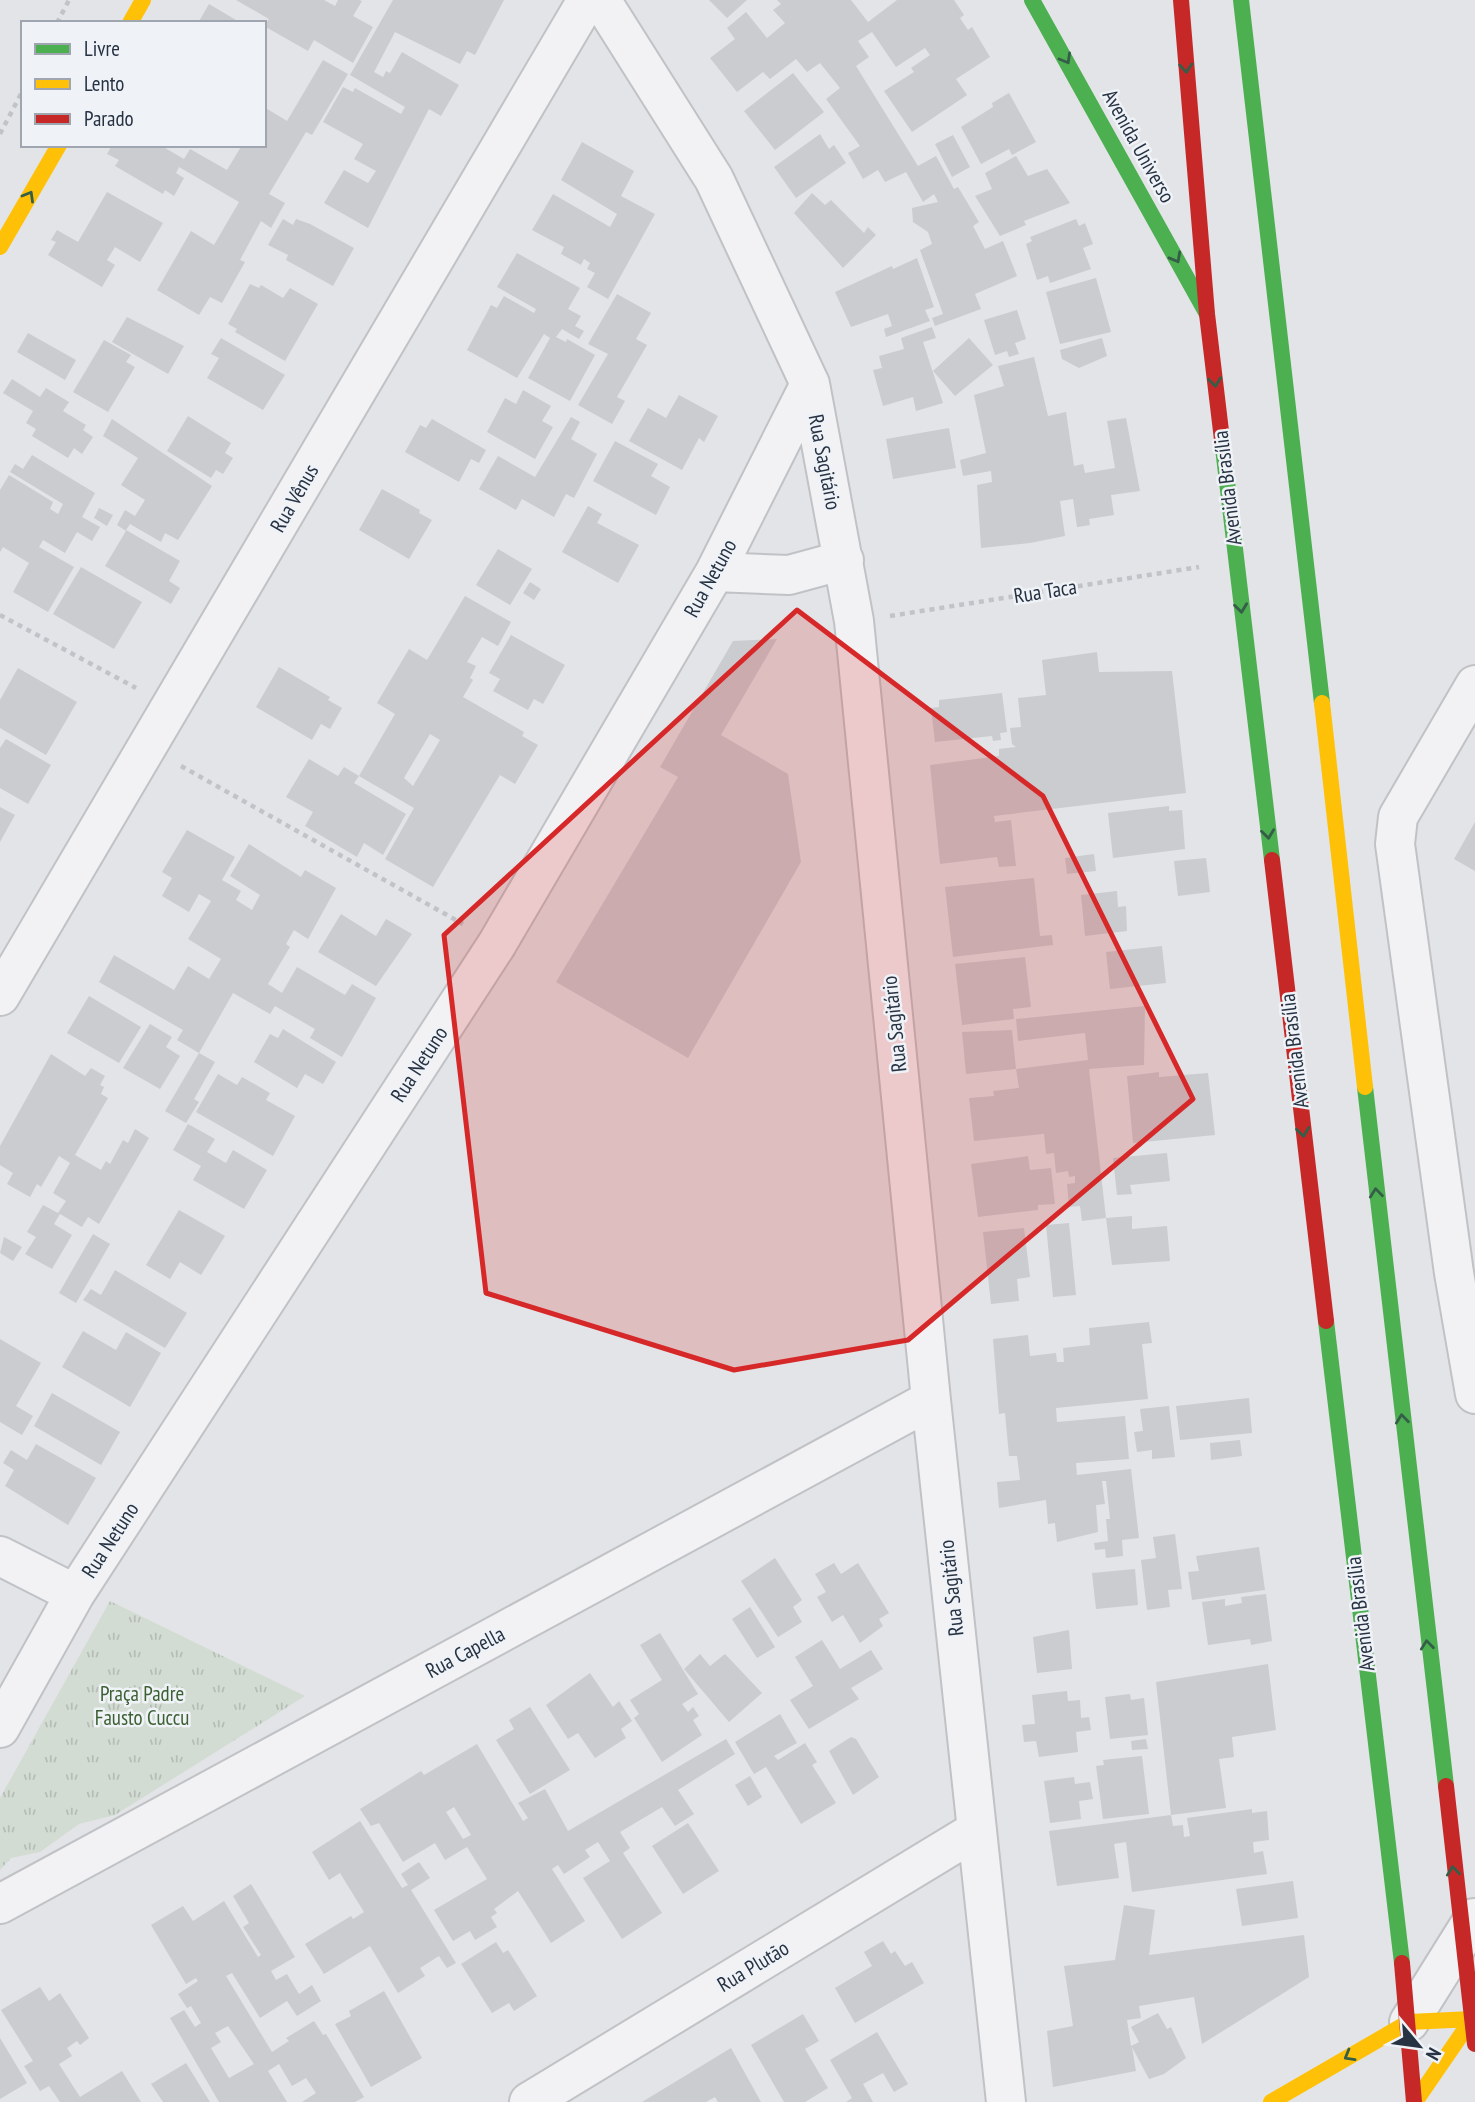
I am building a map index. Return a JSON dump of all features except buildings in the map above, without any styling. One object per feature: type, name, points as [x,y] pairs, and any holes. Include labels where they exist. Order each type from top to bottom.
[{"type":"main road","points":[[131,21],[143,0]]},
{"type":"main road","name":"Avenida Universo","points":[[1032,0],[1207,314]]},
{"type":"main road","name":"Avenida Brasília","points":[[1181,0],[1207,314],[1409,2022],[1415,2102]]},
{"type":"main road","points":[[1241,0],[1468,1927],[1475,2044]]},
{"type":"main road","points":[[0,247],[58,147]]},
{"type":"main road","points":[[1271,2102],[1409,2022],[1474,2019]]},
{"type":"main road","points":[[1415,2102],[1474,2019]]},
{"type":"street","name":"Rua Vênus","points":[[0,996],[587,0]]},
{"type":"street","name":"Rua Sagitário","points":[[601,0],[714,178],[810,384],[844,560],[854,621],[931,1401],[1006,2102]]},
{"type":"street","name":"Rua Netuno","points":[[0,1728],[75,1594],[498,944],[715,572],[810,384]]},
{"type":"street","points":[[715,572],[789,575],[844,560]]},
{"type":"street","points":[[1475,685],[1398,817],[1395,844],[1454,1273],[1475,1394]]},
{"type":"street","points":[[1454,1273],[1475,1238]]},
{"type":"street","name":"Rua Capella","points":[[0,1904],[931,1401]]},
{"type":"street","points":[[0,1556],[75,1594]]},
{"type":"street","name":"Rua Plutão","points":[[529,2102],[977,1830]]},
{"type":"street","points":[[1409,2022],[1468,1927]]},
{"type":"path","points":[[58,21],[69,0]]},
{"type":"path","points":[[0,134],[21,94]]},
{"type":"path","name":"Rua Taca","points":[[854,621],[1236,562]]},
{"type":"path","points":[[0,615],[171,706]]},
{"type":"path","points":[[147,747],[498,944]]},
{"type":"highlighted area","points":[[797,610],[1043,796],[1193,1099],[908,1340],[734,1370],[486,1293],[444,935]]},
{"type":"green space","name":"Praça Padre Fausto Cuccu","points":[[110,1601],[305,1696],[115,1815],[79,1824],[40,1852],[11,1858],[0,1870],[0,1798]]},
{"type":"traffic: fast","points":[[1032,0],[1207,314]]},
{"type":"traffic: fast","points":[[1241,0],[1322,703]]},
{"type":"traffic: fast","points":[[1223,448],[1272,860]]},
{"type":"traffic: fast","points":[[1365,1087],[1446,1786]]},
{"type":"traffic: fast","points":[[1326,1321],[1402,1963]]},
{"type":"traffic: slow","points":[[131,21],[143,0]]},
{"type":"traffic: slow","points":[[0,247],[58,147]]},
{"type":"traffic: slow","points":[[1322,703],[1365,1087]]},
{"type":"traffic: slow","points":[[1271,2102],[1409,2022],[1472,2019]]},
{"type":"traffic: slow","points":[[1415,2102],[1472,2019]]},
{"type":"traffic: jam","points":[[1181,0],[1207,314],[1223,448]]},
{"type":"traffic: jam","points":[[1272,860],[1326,1321]]},
{"type":"traffic: jam","points":[[1446,1786],[1475,2044]]},
{"type":"traffic: jam","points":[[1402,1963],[1414,2102]]}]
